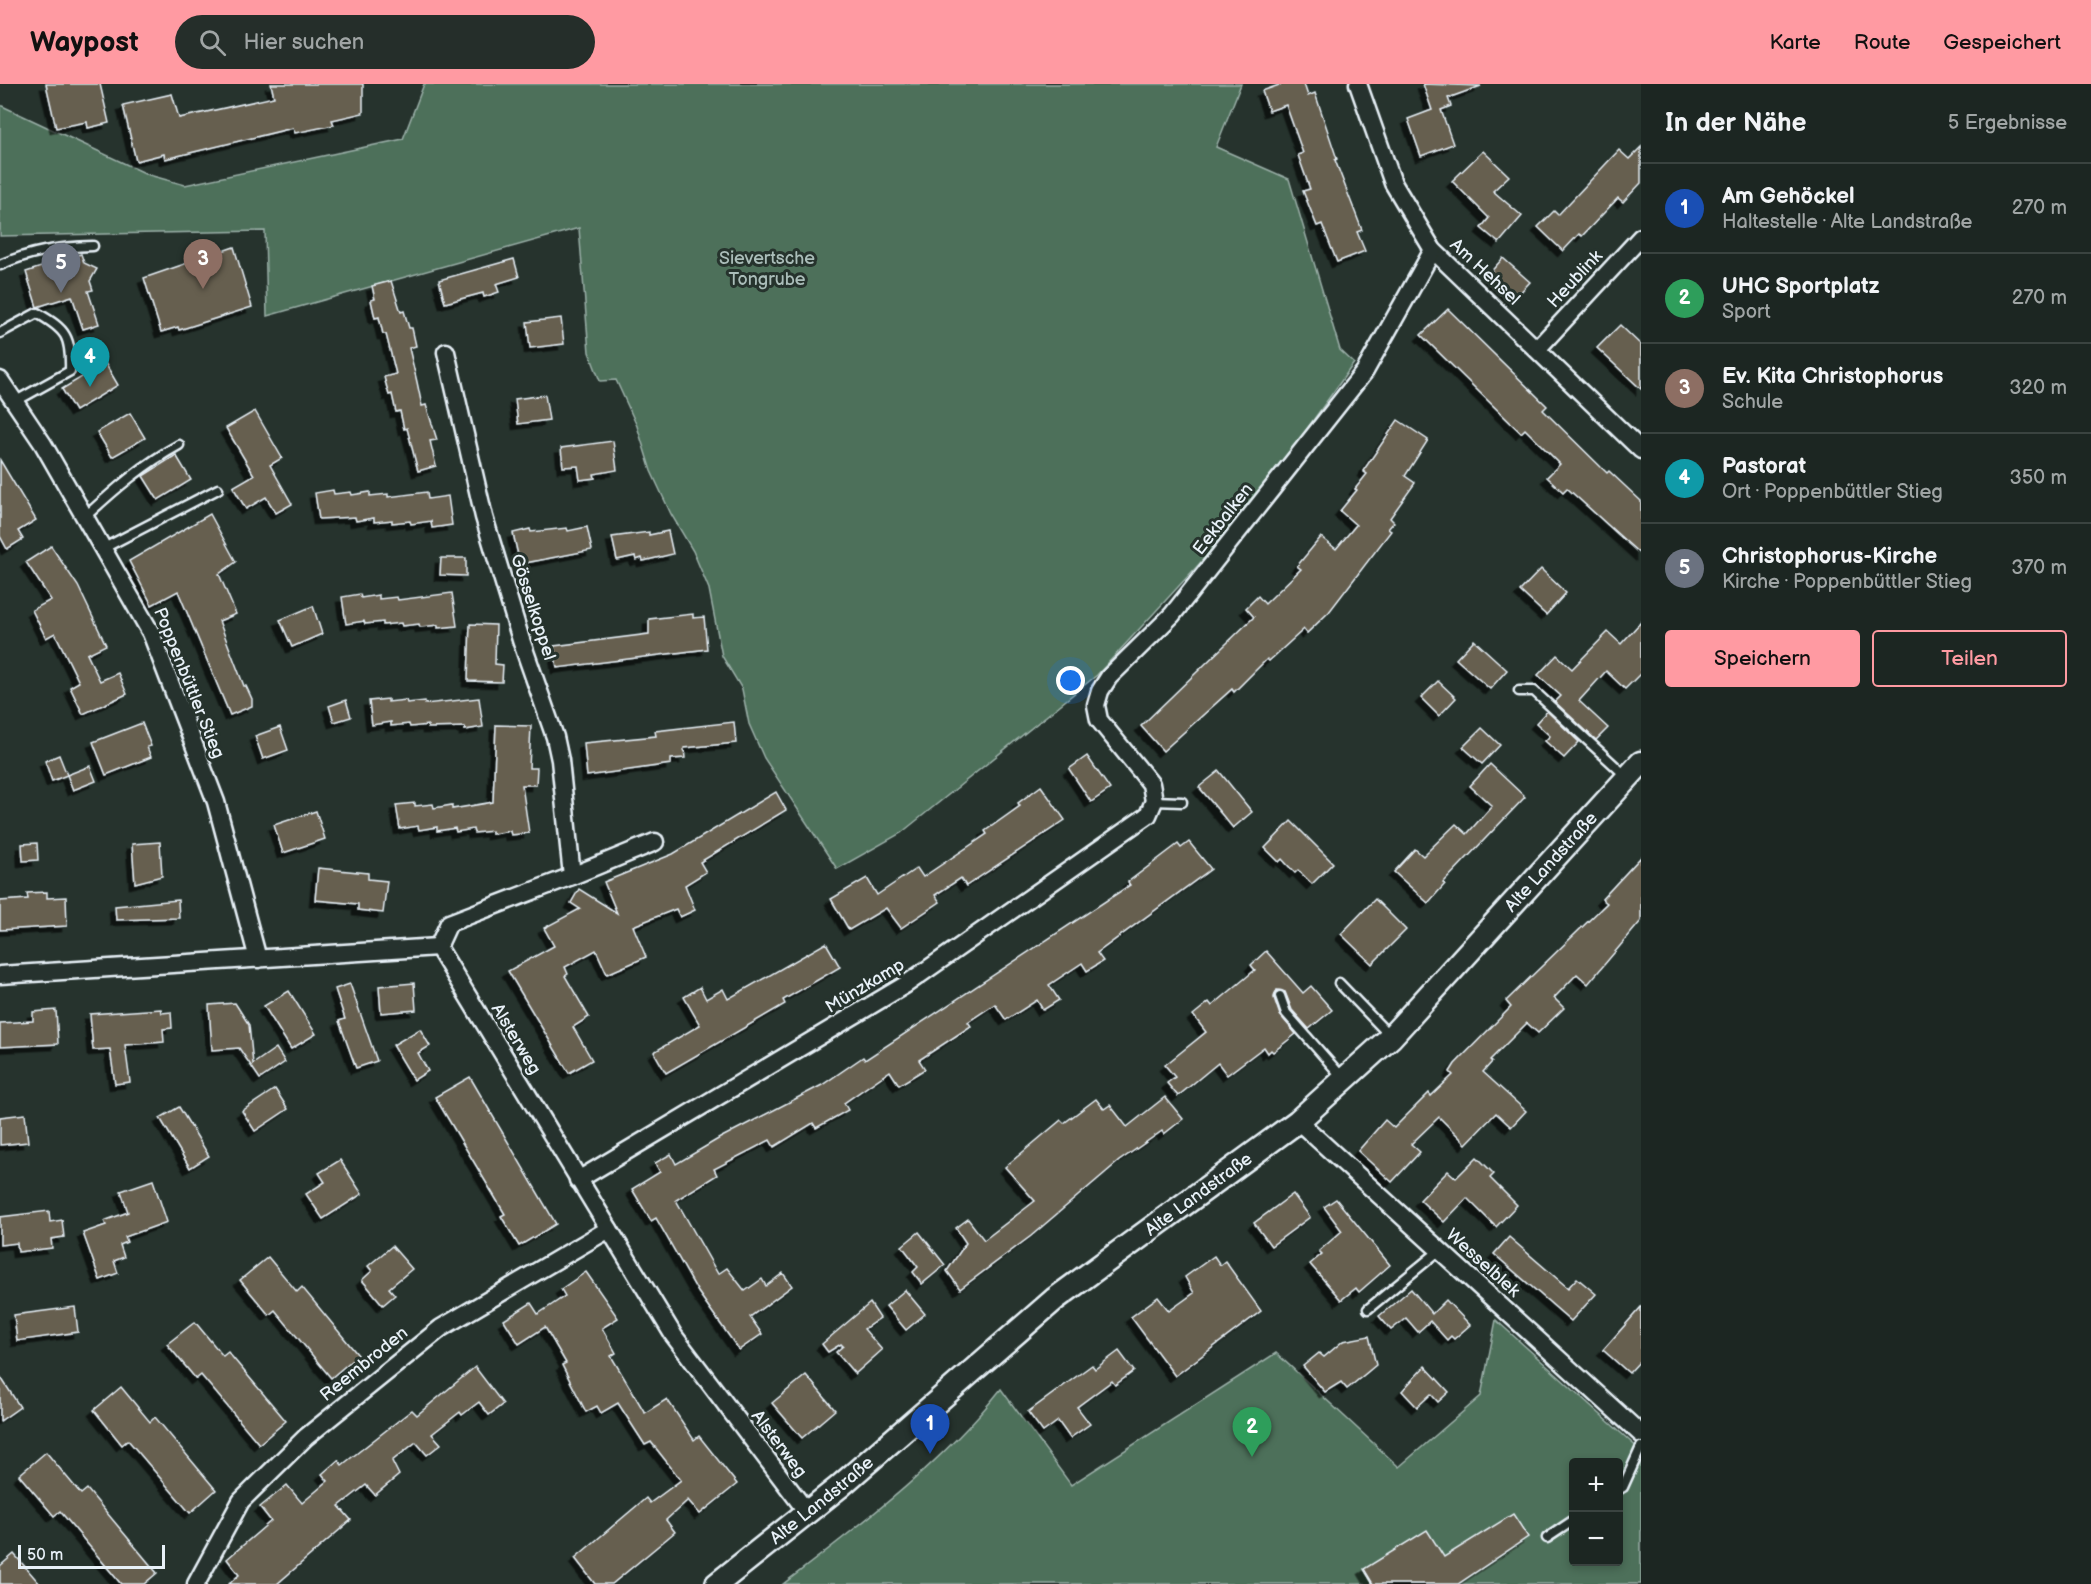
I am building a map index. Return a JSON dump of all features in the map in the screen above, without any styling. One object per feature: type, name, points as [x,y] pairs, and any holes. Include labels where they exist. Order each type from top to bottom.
[{"type":"main road","name":"Alte Landstraße","points":[[717,1584],[807,1512],[1055,1299],[1298,1121],[1391,1037],[1635,771]]},
{"type":"street","name":"Am Hehsel","points":[[1358,84],[1392,183],[1433,250],[1538,348],[1641,450]]},
{"type":"street","name":"Heublink","points":[[1538,348],[1641,237]]},
{"type":"street","name":"Eekbalken","points":[[1154,801],[1153,789],[1147,776],[1099,720],[1096,705],[1100,691],[1109,677],[1172,615],[1365,370],[1433,250]]},
{"type":"street","name":"Gösselkoppel","points":[[446,352],[484,518],[521,640],[555,737],[560,760],[572,876]]},
{"type":"street","name":"Poppenbüttler Stieg","points":[[0,380],[16,401],[86,516],[151,633],[216,802],[258,959]]},
{"type":"street","name":"Münzkamp","points":[[578,1180],[905,986],[1142,820],[1150,812],[1154,801]]},
{"type":"street","points":[[0,975],[438,947],[449,923],[655,842]]},
{"type":"street","name":"Alsterweg","points":[[438,947],[674,1336],[807,1512]]},
{"type":"street","name":"Wesselblek","points":[[1298,1121],[1641,1434]]},
{"type":"street","name":"Reembroden","points":[[196,1584],[241,1502],[306,1437],[441,1328],[609,1229]]},
{"type":"lane","points":[[0,266],[20,256],[57,247],[93,246]]},
{"type":"lane","points":[[0,333],[37,313],[60,326],[70,345],[70,371],[16,401]]},
{"type":"lane","points":[[86,516],[117,487],[157,457],[179,445]]},
{"type":"lane","points":[[104,548],[218,489]]},
{"type":"lane","points":[[1519,691],[1534,691],[1635,771]]},
{"type":"lane","points":[[1154,801],[1182,802]]},
{"type":"lane","points":[[1339,983],[1391,1037]]},
{"type":"lane","points":[[1280,996],[1286,1013],[1344,1079]]},
{"type":"lane","points":[[1368,1309],[1440,1251]]},
{"type":"lane","points":[[1623,1487],[1641,1447]]},
{"type":"lane","points":[[1547,1538],[1569,1523]]},
{"type":"green space","name":"Sievertsche Tongrube","points":[[424,84],[1241,84],[1216,147],[1289,179],[1340,350],[1354,363],[1267,485],[1225,536],[1097,675],[901,833],[837,869],[764,758],[749,724],[742,689],[722,656],[709,589],[693,551],[671,514],[651,471],[637,426],[616,380],[600,381],[589,352],[579,228],[267,316],[265,231],[0,236],[0,105],[149,175],[185,185],[403,139]]},
{"type":"green space","points":[[1496,1320],[1641,1451],[1641,1584],[783,1584],[926,1469],[978,1417],[1001,1389],[1071,1485],[1276,1353],[1399,1467],[1481,1396]]},
{"type":"building","points":[[46,84],[100,84],[109,123],[88,128],[87,122],[56,128]]},
{"type":"building","points":[[271,84],[363,84],[363,113],[332,120],[334,125],[295,133],[293,128],[165,159],[164,154],[136,161],[123,105],[172,94],[179,118],[274,97]]},
{"type":"building","points":[[1282,84],[1304,84],[1308,96],[1315,93],[1337,159],[1335,160],[1362,230],[1357,232],[1365,251],[1337,262],[1322,224],[1317,226],[1303,191],[1310,189],[1298,155],[1303,153],[1286,105],[1269,111],[1262,91]]},
{"type":"building","points":[[1423,84],[1481,86],[1448,98],[1451,106],[1441,110],[1453,144],[1421,156],[1408,119],[1432,110]]},
{"type":"building","points":[[1641,147],[1641,183],[1623,202],[1618,198],[1582,236],[1579,234],[1563,251],[1538,227],[1554,211],[1558,215],[1619,150],[1629,159]]},
{"type":"building","points":[[1483,151],[1509,176],[1493,191],[1522,216],[1499,243],[1481,228],[1489,218],[1452,181]]},
{"type":"building","points":[[234,247],[252,307],[179,330],[178,327],[161,332],[144,278]]},
{"type":"building","points":[[81,254],[84,263],[97,269],[90,281],[93,290],[88,291],[99,324],[83,329],[72,296],[37,307],[26,272]]},
{"type":"building","points":[[1503,258],[1530,282],[1514,299],[1488,275]]},
{"type":"building","points":[[514,259],[519,277],[496,284],[499,292],[484,297],[483,293],[445,303],[439,280]]},
{"type":"building","points":[[391,281],[401,312],[404,311],[409,328],[412,328],[416,346],[409,348],[422,406],[426,405],[437,440],[430,441],[436,466],[418,471],[407,428],[404,429],[400,411],[396,412],[392,394],[389,395],[384,377],[396,374],[386,334],[383,334],[379,317],[375,318],[371,300],[375,299],[372,286]]},
{"type":"building","points":[[1448,309],[1547,406],[1543,410],[1607,473],[1609,471],[1641,501],[1641,555],[1567,488],[1563,492],[1547,477],[1560,464],[1525,429],[1521,433],[1421,335]]},
{"type":"building","points":[[561,318],[564,344],[530,348],[527,322]]},
{"type":"building","points":[[1620,325],[1641,345],[1641,389],[1597,348]]},
{"type":"building","points":[[105,363],[118,385],[75,411],[62,389]]},
{"type":"building","points":[[545,395],[549,420],[518,424],[515,399]]},
{"type":"building","points":[[255,411],[282,458],[270,465],[292,504],[276,513],[266,497],[246,509],[233,487],[254,475],[226,428]]},
{"type":"building","points":[[130,413],[145,438],[112,457],[97,432]]},
{"type":"building","points":[[1398,420],[1428,440],[1405,476],[1415,483],[1390,518],[1394,522],[1388,529],[1391,531],[1329,612],[1307,633],[1304,629],[1269,661],[1267,659],[1234,692],[1232,689],[1163,751],[1141,726],[1254,617],[1246,608],[1258,596],[1265,604],[1301,569],[1297,566],[1321,537],[1336,549],[1356,525],[1340,511],[1357,490],[1355,489],[1367,474],[1363,471]]},
{"type":"building","points":[[613,441],[617,470],[594,474],[595,478],[580,480],[578,466],[563,467],[561,448]]},
{"type":"building","points":[[176,455],[191,480],[158,500],[143,476]]},
{"type":"building","points":[[0,460],[36,520],[18,531],[23,539],[7,549],[0,536]]},
{"type":"building","points":[[333,490],[334,494],[351,492],[352,495],[370,492],[370,496],[388,494],[388,497],[427,492],[428,499],[448,496],[452,525],[432,528],[431,521],[411,524],[410,521],[392,523],[392,520],[374,522],[374,518],[356,521],[355,517],[319,519],[315,493]]},
{"type":"building","points":[[210,514],[236,562],[219,574],[236,614],[219,621],[244,686],[252,699],[252,706],[230,715],[178,591],[152,605],[129,561]]},
{"type":"building","points":[[587,527],[592,550],[520,564],[513,533],[530,529],[531,532],[567,528],[568,531]]},
{"type":"building","points":[[668,531],[673,554],[643,561],[642,558],[636,560],[635,556],[617,560],[612,537],[649,532],[649,535]]},
{"type":"building","points":[[51,546],[78,586],[106,645],[87,654],[100,681],[118,673],[127,694],[83,714],[70,687],[79,682],[55,633],[46,638],[32,610],[51,600],[26,562]]},
{"type":"building","points":[[441,558],[466,558],[466,576],[440,575]]},
{"type":"building","points":[[1541,569],[1566,593],[1546,615],[1520,591]]},
{"type":"building","points":[[452,593],[457,626],[438,628],[438,625],[420,627],[419,624],[402,626],[401,623],[383,625],[383,622],[365,624],[364,621],[346,624],[342,597],[360,594],[361,598],[379,595],[379,599],[397,597],[398,600]]},
{"type":"building","points":[[313,606],[322,634],[292,647],[280,620]]},
{"type":"building","points":[[693,614],[693,618],[704,617],[707,649],[557,668],[554,646],[649,634],[649,619]]},
{"type":"building","points":[[1641,622],[1641,673],[1625,689],[1606,671],[1579,701],[1608,728],[1596,740],[1555,702],[1561,696],[1538,675],[1557,655],[1572,669],[1608,632],[1621,644]]},
{"type":"building","points":[[470,624],[496,625],[495,664],[503,665],[502,682],[468,681]]},
{"type":"building","points":[[1474,640],[1507,670],[1490,689],[1456,659]]},
{"type":"building","points":[[1438,681],[1456,698],[1439,716],[1421,698]]},
{"type":"building","points":[[479,698],[483,727],[465,730],[465,727],[428,728],[428,725],[391,726],[391,722],[372,725],[369,701],[388,699],[388,702],[425,701],[425,704]]},
{"type":"building","points":[[346,700],[351,717],[334,722],[329,706]]},
{"type":"building","points":[[1547,711],[1579,742],[1564,758],[1545,741],[1550,736],[1536,723]]},
{"type":"building","points":[[734,722],[736,743],[684,748],[685,758],[671,759],[671,764],[587,776],[584,743],[656,736],[655,731]]},
{"type":"building","points":[[142,723],[151,746],[147,747],[151,757],[106,775],[93,742]]},
{"type":"building","points":[[496,725],[531,726],[529,768],[537,768],[536,785],[522,785],[529,833],[511,835],[510,831],[492,834],[492,831],[474,833],[473,829],[456,832],[455,828],[437,831],[437,827],[419,830],[418,826],[400,829],[396,805],[433,804],[434,808],[452,805],[452,809],[493,802]]},
{"type":"building","points":[[280,727],[288,750],[263,759],[255,736]]},
{"type":"building","points":[[1482,728],[1500,745],[1482,764],[1463,747]]},
{"type":"building","points":[[59,755],[67,775],[52,781],[45,761]]},
{"type":"building","points":[[1087,756],[1110,789],[1091,802],[1069,769]]},
{"type":"building","points":[[1490,764],[1525,797],[1443,883],[1445,884],[1428,903],[1394,872],[1415,849],[1423,856],[1456,824],[1467,834],[1492,806],[1470,786]]},
{"type":"building","points":[[90,766],[96,781],[73,790],[67,775]]},
{"type":"building","points":[[1219,771],[1252,812],[1233,828],[1199,787]]},
{"type":"building","points":[[1041,786],[1065,820],[966,886],[961,878],[935,895],[940,902],[901,928],[886,908],[849,930],[831,899],[867,878],[877,895],[917,868],[923,877],[987,834],[985,831],[1020,806],[1018,803]]},
{"type":"building","points":[[776,792],[786,810],[700,862],[706,872],[685,885],[695,910],[680,917],[676,909],[633,926],[646,957],[607,974],[596,950],[565,967],[568,974],[565,976],[589,1017],[573,1027],[592,1060],[569,1073],[508,971],[554,946],[544,928],[580,909],[571,903],[579,889],[617,913],[604,882],[673,854]]},
{"type":"building","points":[[316,811],[325,839],[283,853],[274,825]]},
{"type":"building","points":[[1291,821],[1333,863],[1312,884],[1298,870],[1295,873],[1282,859],[1279,862],[1265,848]]},
{"type":"building","points":[[160,842],[162,876],[135,883],[132,844]]},
{"type":"building","points":[[1189,842],[1211,869],[1097,953],[1103,961],[1087,971],[1082,963],[1049,985],[1059,1000],[1043,1010],[1037,1000],[1006,1020],[995,1004],[968,1022],[971,1026],[919,1060],[925,1069],[899,1085],[890,1071],[844,1103],[848,1110],[816,1128],[813,1123],[774,1147],[770,1140],[714,1169],[717,1175],[676,1200],[718,1274],[727,1268],[745,1291],[762,1279],[766,1286],[783,1273],[792,1286],[750,1317],[762,1334],[739,1350],[698,1292],[656,1218],[651,1221],[632,1189],[660,1172],[655,1163],[671,1154],[676,1164],[720,1138],[822,1085],[863,1057],[865,1060],[1130,885],[1128,882],[1178,844],[1181,848]]},
{"type":"building","points":[[37,843],[38,860],[23,861],[22,844]]},
{"type":"building","points":[[1641,857],[1641,921],[1588,984],[1577,974],[1554,998],[1564,1008],[1538,1033],[1527,1023],[1490,1060],[1492,1062],[1483,1072],[1526,1111],[1511,1127],[1496,1113],[1466,1144],[1439,1117],[1411,1144],[1420,1152],[1392,1182],[1358,1151],[1385,1120],[1394,1128],[1429,1093],[1431,1096],[1453,1075],[1450,1072],[1455,1064],[1511,1007],[1506,1001],[1607,903],[1602,899]]},
{"type":"building","points":[[318,868],[368,873],[368,879],[387,881],[383,913],[358,910],[358,904],[315,900]]},
{"type":"building","points":[[47,892],[47,898],[66,897],[67,926],[0,930],[0,901],[28,899],[27,893]]},
{"type":"building","points":[[1375,899],[1406,930],[1372,964],[1341,934]]},
{"type":"building","points":[[178,900],[179,918],[116,920],[115,906]]},
{"type":"building","points":[[826,943],[840,967],[783,1000],[785,1004],[666,1073],[654,1052],[700,1025],[684,997],[700,987],[706,999],[723,989],[728,999]]},
{"type":"building","points":[[1266,951],[1303,993],[1311,986],[1332,1010],[1309,1029],[1292,1010],[1285,992],[1277,990],[1274,998],[1280,1015],[1296,1034],[1273,1052],[1271,1050],[1268,1053],[1264,1047],[1227,1075],[1218,1063],[1178,1096],[1167,1083],[1175,1077],[1165,1065],[1206,1032],[1193,1015],[1209,1002],[1212,1006],[1255,970],[1251,965]]},
{"type":"building","points":[[414,983],[416,1010],[381,1013],[379,986]]},
{"type":"building","points":[[350,984],[377,1061],[356,1068],[339,1021],[345,1019],[335,989]]},
{"type":"building","points":[[289,991],[316,1034],[291,1049],[264,1006]]},
{"type":"building","points":[[235,1003],[249,1025],[253,1064],[276,1048],[285,1062],[260,1079],[239,1048],[212,1050],[209,1005]]},
{"type":"building","points":[[161,1009],[162,1013],[171,1012],[172,1028],[163,1029],[164,1042],[125,1045],[130,1082],[115,1084],[110,1049],[93,1050],[90,1014]]},
{"type":"building","points":[[56,1010],[58,1044],[0,1047],[0,1023],[33,1021],[33,1012]]},
{"type":"building","points":[[420,1029],[430,1046],[418,1053],[428,1071],[414,1080],[393,1045]]},
{"type":"building","points":[[470,1077],[556,1224],[519,1246],[501,1216],[505,1214],[435,1097]]},
{"type":"building","points":[[275,1089],[288,1109],[255,1131],[242,1111]]},
{"type":"building","points":[[1165,1097],[1183,1119],[1164,1134],[1162,1131],[1119,1161],[1031,1236],[960,1289],[947,1271],[966,1243],[956,1228],[968,1219],[984,1240],[1035,1201],[1005,1167],[1061,1120],[1064,1123],[1096,1099],[1104,1109],[1110,1105],[1127,1127]]},
{"type":"building","points":[[179,1107],[209,1156],[190,1168],[160,1118]]},
{"type":"building","points":[[25,1114],[28,1142],[0,1145],[0,1117]]},
{"type":"building","points":[[1477,1157],[1494,1174],[1490,1178],[1517,1205],[1496,1227],[1467,1198],[1444,1222],[1420,1200],[1448,1171],[1456,1178]]},
{"type":"building","points":[[340,1160],[362,1194],[323,1219],[306,1194],[325,1182],[319,1173]]},
{"type":"building","points":[[153,1180],[167,1222],[125,1237],[127,1242],[120,1245],[124,1257],[114,1261],[118,1273],[100,1280],[83,1233],[106,1225],[104,1221],[128,1212],[121,1191]]},
{"type":"building","points":[[1293,1194],[1310,1217],[1271,1246],[1254,1223]]},
{"type":"building","points":[[1336,1199],[1390,1265],[1359,1292],[1356,1288],[1341,1300],[1310,1264],[1322,1254],[1319,1251],[1342,1231],[1324,1207]]},
{"type":"building","points":[[49,1211],[50,1222],[62,1220],[64,1237],[51,1239],[52,1248],[18,1252],[17,1243],[0,1245],[0,1217]]},
{"type":"building","points":[[919,1232],[945,1265],[922,1284],[913,1272],[918,1267],[902,1246]]},
{"type":"building","points":[[1509,1237],[1568,1288],[1577,1278],[1596,1294],[1571,1321],[1494,1254]]},
{"type":"building","points":[[392,1246],[412,1269],[389,1288],[395,1295],[383,1305],[362,1280],[372,1271],[368,1266]]},
{"type":"building","points":[[1214,1256],[1220,1265],[1225,1261],[1261,1311],[1175,1376],[1131,1317],[1158,1297],[1169,1311],[1194,1293],[1185,1277]]},
{"type":"building","points":[[268,1257],[297,1292],[302,1287],[358,1355],[331,1378],[275,1310],[269,1315],[240,1280]]},
{"type":"building","points":[[586,1272],[618,1318],[602,1328],[616,1353],[611,1356],[645,1413],[667,1399],[694,1440],[699,1436],[737,1484],[700,1514],[688,1500],[666,1520],[675,1532],[612,1584],[595,1584],[575,1558],[646,1498],[650,1503],[681,1480],[651,1442],[645,1445],[618,1403],[601,1413],[597,1406],[586,1412],[562,1365],[566,1363],[545,1327],[519,1344],[504,1320],[531,1303],[538,1314],[565,1296],[561,1289]]},
{"type":"building","points":[[1411,1289],[1432,1314],[1446,1300],[1470,1325],[1454,1339],[1451,1336],[1447,1340],[1430,1321],[1418,1332],[1406,1318],[1391,1330],[1379,1316]]},
{"type":"building","points":[[905,1290],[925,1314],[906,1330],[886,1306]]},
{"type":"building","points":[[870,1303],[880,1318],[864,1329],[882,1350],[855,1374],[836,1352],[843,1346],[841,1344],[828,1352],[822,1344]]},
{"type":"building","points":[[75,1307],[78,1332],[17,1341],[14,1315]]},
{"type":"building","points":[[1641,1307],[1641,1360],[1629,1373],[1603,1350]]},
{"type":"building","points":[[195,1322],[223,1356],[228,1352],[286,1421],[259,1444],[201,1375],[196,1379],[167,1344]]},
{"type":"building","points":[[1369,1336],[1376,1365],[1347,1389],[1341,1382],[1325,1392],[1303,1366],[1319,1353],[1324,1357],[1343,1341]]},
{"type":"building","points":[[1119,1351],[1134,1371],[1115,1385],[1112,1381],[1077,1407],[1090,1424],[1070,1438],[1058,1421],[1043,1432],[1028,1412],[1092,1365],[1095,1369]]},
{"type":"building","points":[[1425,1366],[1449,1392],[1438,1402],[1431,1394],[1417,1407],[1402,1391]]},
{"type":"building","points":[[475,1367],[503,1404],[489,1415],[479,1402],[462,1415],[460,1412],[432,1434],[441,1444],[427,1455],[416,1442],[392,1461],[399,1475],[375,1495],[366,1485],[339,1506],[351,1520],[277,1584],[229,1584],[239,1575],[227,1559],[271,1521],[260,1507],[287,1485],[302,1503],[328,1481],[322,1474],[338,1460],[342,1465],[412,1410],[417,1415]]},
{"type":"building","points":[[806,1375],[835,1410],[802,1438],[772,1403]]},
{"type":"building","points":[[0,1376],[20,1407],[0,1421]]},
{"type":"building","points":[[121,1387],[150,1422],[155,1417],[216,1490],[190,1513],[128,1440],[122,1445],[94,1410]]},
{"type":"building","points":[[46,1452],[81,1494],[87,1489],[157,1573],[144,1584],[121,1584],[60,1511],[54,1516],[19,1475]]},
{"type":"building","points":[[1513,1514],[1528,1537],[1458,1584],[1373,1584],[1364,1569],[1427,1530],[1444,1557]]},
{"type":"building","points":[[14,1554],[40,1584],[0,1584],[0,1566]]},
{"type":"place","name":"Ev. Kita Christophorus","points":[[203,289]]},
{"type":"place","name":"Christophorus-Kirche","points":[[61,293]]},
{"type":"place","name":"Pastorat","points":[[90,387]]},
{"type":"place","name":"Am Gehöckel","points":[[930,1454]]},
{"type":"place","name":"UHC Sportplatz","points":[[1252,1457]]}]
